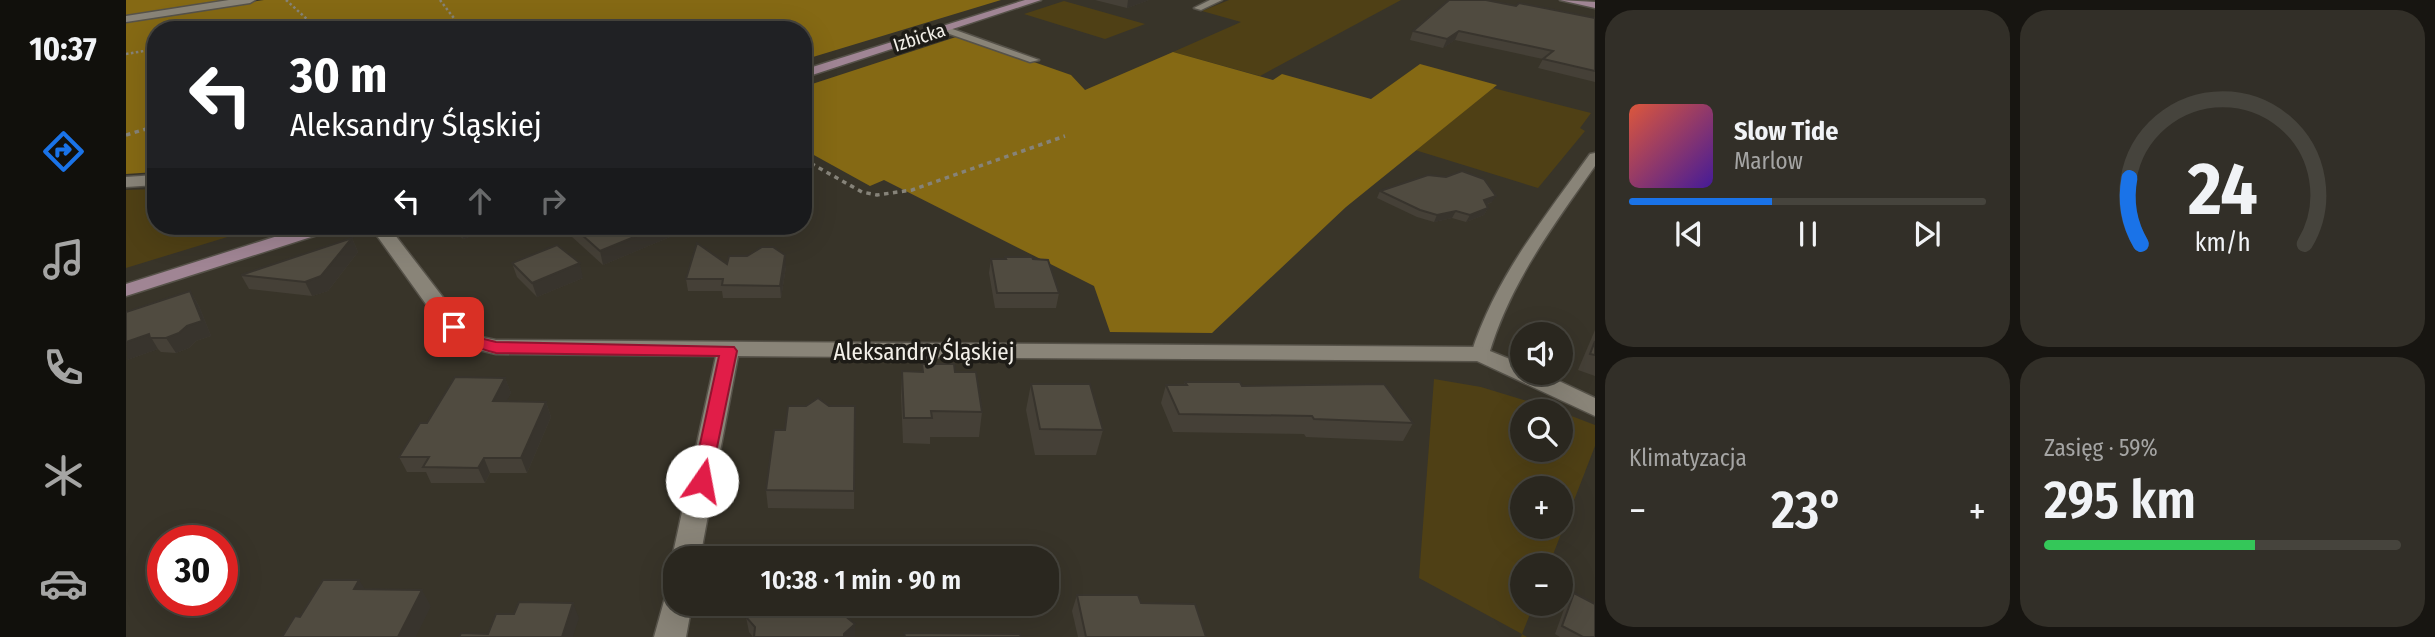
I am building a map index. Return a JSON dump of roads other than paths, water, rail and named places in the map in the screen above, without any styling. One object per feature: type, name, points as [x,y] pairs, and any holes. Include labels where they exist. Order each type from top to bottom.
[{"type":"street","points":[[126,19],[250,0]]},
{"type":"street","name":"Izbicka","points":[[812,71],[1036,0]]},
{"type":"street","points":[[1565,0],[1593,3]]},
{"type":"street","points":[[126,182],[147,181]]},
{"type":"street","points":[[126,290],[299,235]]},
{"type":"street","name":"Aleksandry Śląskiej","points":[[386,235],[454,327],[474,342],[496,347],[728,351],[1480,354],[1510,367]]},
{"type":"street","points":[[688,546],[728,351]]},
{"type":"street","name":"Aleksandry Śląskiej","points":[[1548,385],[1595,408]]},
{"type":"street","points":[[670,637],[674,616]]},
{"type":"lane","points":[[1198,8],[1218,0]]},
{"type":"lane","points":[[944,29],[1034,60]]},
{"type":"lane","points":[[1480,354],[1486,328],[1518,267],[1595,157]]}]
